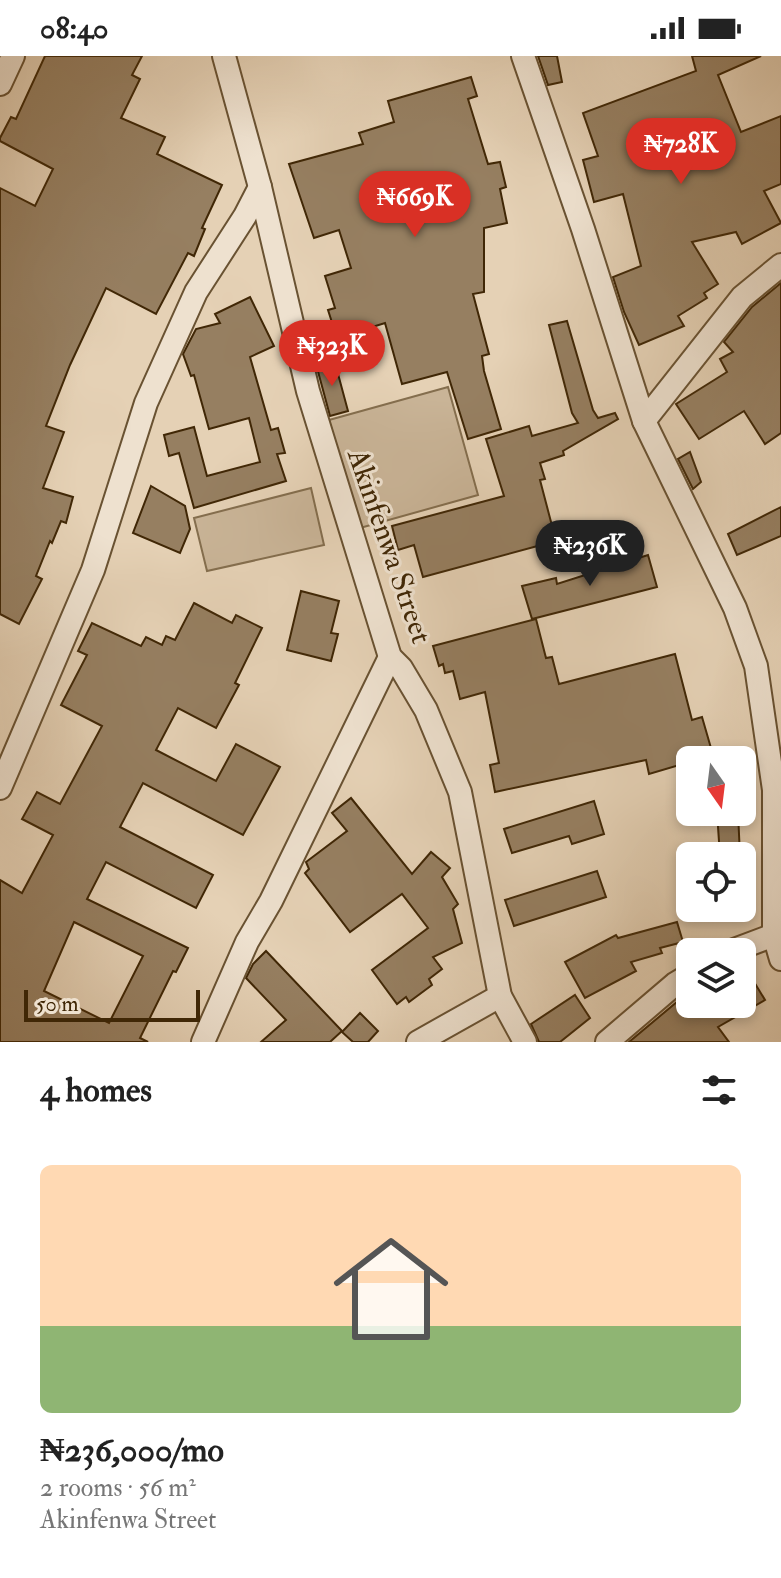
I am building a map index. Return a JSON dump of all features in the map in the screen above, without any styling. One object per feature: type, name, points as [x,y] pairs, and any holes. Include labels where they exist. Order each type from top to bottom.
[{"type":"street","points":[[0,84],[13,56]]},
{"type":"street","name":"Akinfenwa Street","points":[[224,56],[260,187],[308,391],[390,657],[401,668],[426,710],[460,792],[500,996],[525,1042]]},
{"type":"street","points":[[523,56],[583,229],[644,421],[735,608],[756,666],[774,790],[774,935],[781,959]]},
{"type":"street","points":[[0,788],[93,570],[146,403],[196,292],[260,187]]},
{"type":"street","points":[[644,421],[742,297],[781,265]]},
{"type":"street","points":[[203,1042],[247,942],[271,901],[390,657]]},
{"type":"street","points":[[756,942],[774,935]]},
{"type":"street","points":[[607,1042],[676,983]]},
{"type":"street","points":[[418,1042],[500,996]]},
{"type":"shaded area","points":[[448,387],[478,495],[360,528],[329,420]]},
{"type":"shaded area","points":[[311,488],[324,545],[207,571],[194,518]]},
{"type":"building","points":[[45,56],[142,56],[132,75],[140,79],[121,118],[165,137],[157,154],[222,185],[202,228],[205,229],[194,256],[188,253],[156,314],[106,288],[70,365],[46,426],[64,432],[43,488],[73,497],[66,523],[61,521],[52,543],[50,541],[36,576],[42,579],[19,624],[0,614],[0,188],[35,206],[53,169],[0,141],[0,138],[11,117],[16,119]]},
{"type":"building","points":[[538,56],[557,56],[562,82],[548,85]]},
{"type":"building","points":[[692,56],[761,56],[718,75],[741,132],[781,116],[781,184],[764,191],[781,223],[742,244],[736,232],[692,242],[718,284],[704,293],[707,298],[678,316],[684,326],[639,345],[613,277],[641,266],[623,194],[594,202],[583,160],[598,156],[583,113],[696,71]]},
{"type":"building","points":[[471,77],[477,96],[468,99],[488,164],[500,162],[506,187],[500,189],[507,223],[484,228],[484,292],[473,294],[489,354],[482,356],[484,371],[501,429],[468,439],[447,372],[402,384],[385,323],[337,338],[328,310],[335,308],[325,276],[351,268],[339,230],[314,238],[289,164],[363,144],[359,133],[394,122],[388,101]]},
{"type":"building","points":[[781,283],[781,433],[765,444],[744,411],[699,439],[676,404],[727,372],[720,359],[733,352],[724,342],[752,307]]},
{"type":"building","points":[[250,297],[274,346],[250,357],[271,430],[278,428],[285,453],[277,454],[286,481],[194,508],[179,453],[169,456],[164,435],[194,427],[207,476],[260,462],[249,418],[209,429],[194,375],[191,376],[183,354],[196,329],[220,323],[215,314]]},
{"type":"building","points":[[567,321],[593,410],[598,418],[615,413],[618,419],[563,451],[564,455],[540,463],[545,479],[540,480],[556,541],[423,577],[414,545],[398,550],[392,526],[504,496],[486,439],[529,426],[532,436],[578,423],[572,413],[549,325]]},
{"type":"building","points":[[334,359],[348,411],[330,416],[316,364]]},
{"type":"building","points":[[690,452],[701,482],[693,489],[678,459]]},
{"type":"building","points":[[151,486],[185,506],[190,529],[180,553],[133,533]]},
{"type":"building","points":[[781,507],[781,536],[737,555],[728,534]]},
{"type":"building","points":[[648,555],[657,587],[532,619],[522,586],[556,578],[557,584]]},
{"type":"building","points":[[301,591],[339,601],[331,633],[338,634],[331,661],[287,650]]},
{"type":"building","points":[[194,603],[232,623],[236,615],[262,628],[235,683],[239,685],[216,728],[178,708],[156,750],[216,781],[236,744],[280,767],[243,835],[143,783],[120,827],[213,875],[196,908],[106,862],[87,899],[188,948],[176,972],[173,971],[140,1038],[148,1042],[0,1042],[0,880],[22,893],[53,835],[22,819],[37,792],[60,804],[102,726],[61,705],[87,655],[78,651],[92,623],[141,646],[146,637],[162,645],[166,636],[175,640]],"holes":[[[74,922],[143,956],[109,1023],[44,991]]]},
{"type":"building","points":[[536,619],[546,658],[552,657],[559,684],[675,654],[692,720],[702,717],[710,746],[676,746],[676,766],[649,774],[646,760],[495,792],[490,765],[499,763],[485,692],[460,699],[453,671],[445,673],[443,664],[439,666],[433,646]]},
{"type":"building","points":[[351,798],[412,874],[431,852],[450,868],[442,877],[458,904],[453,909],[462,943],[433,957],[442,969],[429,979],[432,985],[409,1002],[406,997],[397,1004],[372,970],[428,928],[402,894],[350,932],[305,873],[309,869],[306,862],[347,831],[332,813]]},
{"type":"building","points":[[594,801],[604,834],[572,844],[569,836],[512,853],[504,829]]},
{"type":"building","points":[[718,826],[739,826],[739,842],[719,842]]},
{"type":"building","points":[[597,871],[606,897],[514,926],[505,900]]},
{"type":"building","points":[[677,922],[682,938],[676,938],[676,944],[660,948],[662,953],[631,962],[636,971],[585,998],[565,962],[616,935],[618,938]]},
{"type":"building","points":[[266,951],[342,1031],[330,1042],[261,1042],[286,1020],[246,978],[253,964]]},
{"type":"building","points":[[756,985],[765,1000],[756,1005]]},
{"type":"building","points":[[575,995],[590,1018],[560,1042],[539,1042],[531,1024]]},
{"type":"building","points":[[676,1003],[676,1018],[734,1018],[718,1027],[729,1042],[629,1042]]},
{"type":"building","points":[[360,1013],[378,1031],[368,1042],[353,1042],[342,1032]]}]
